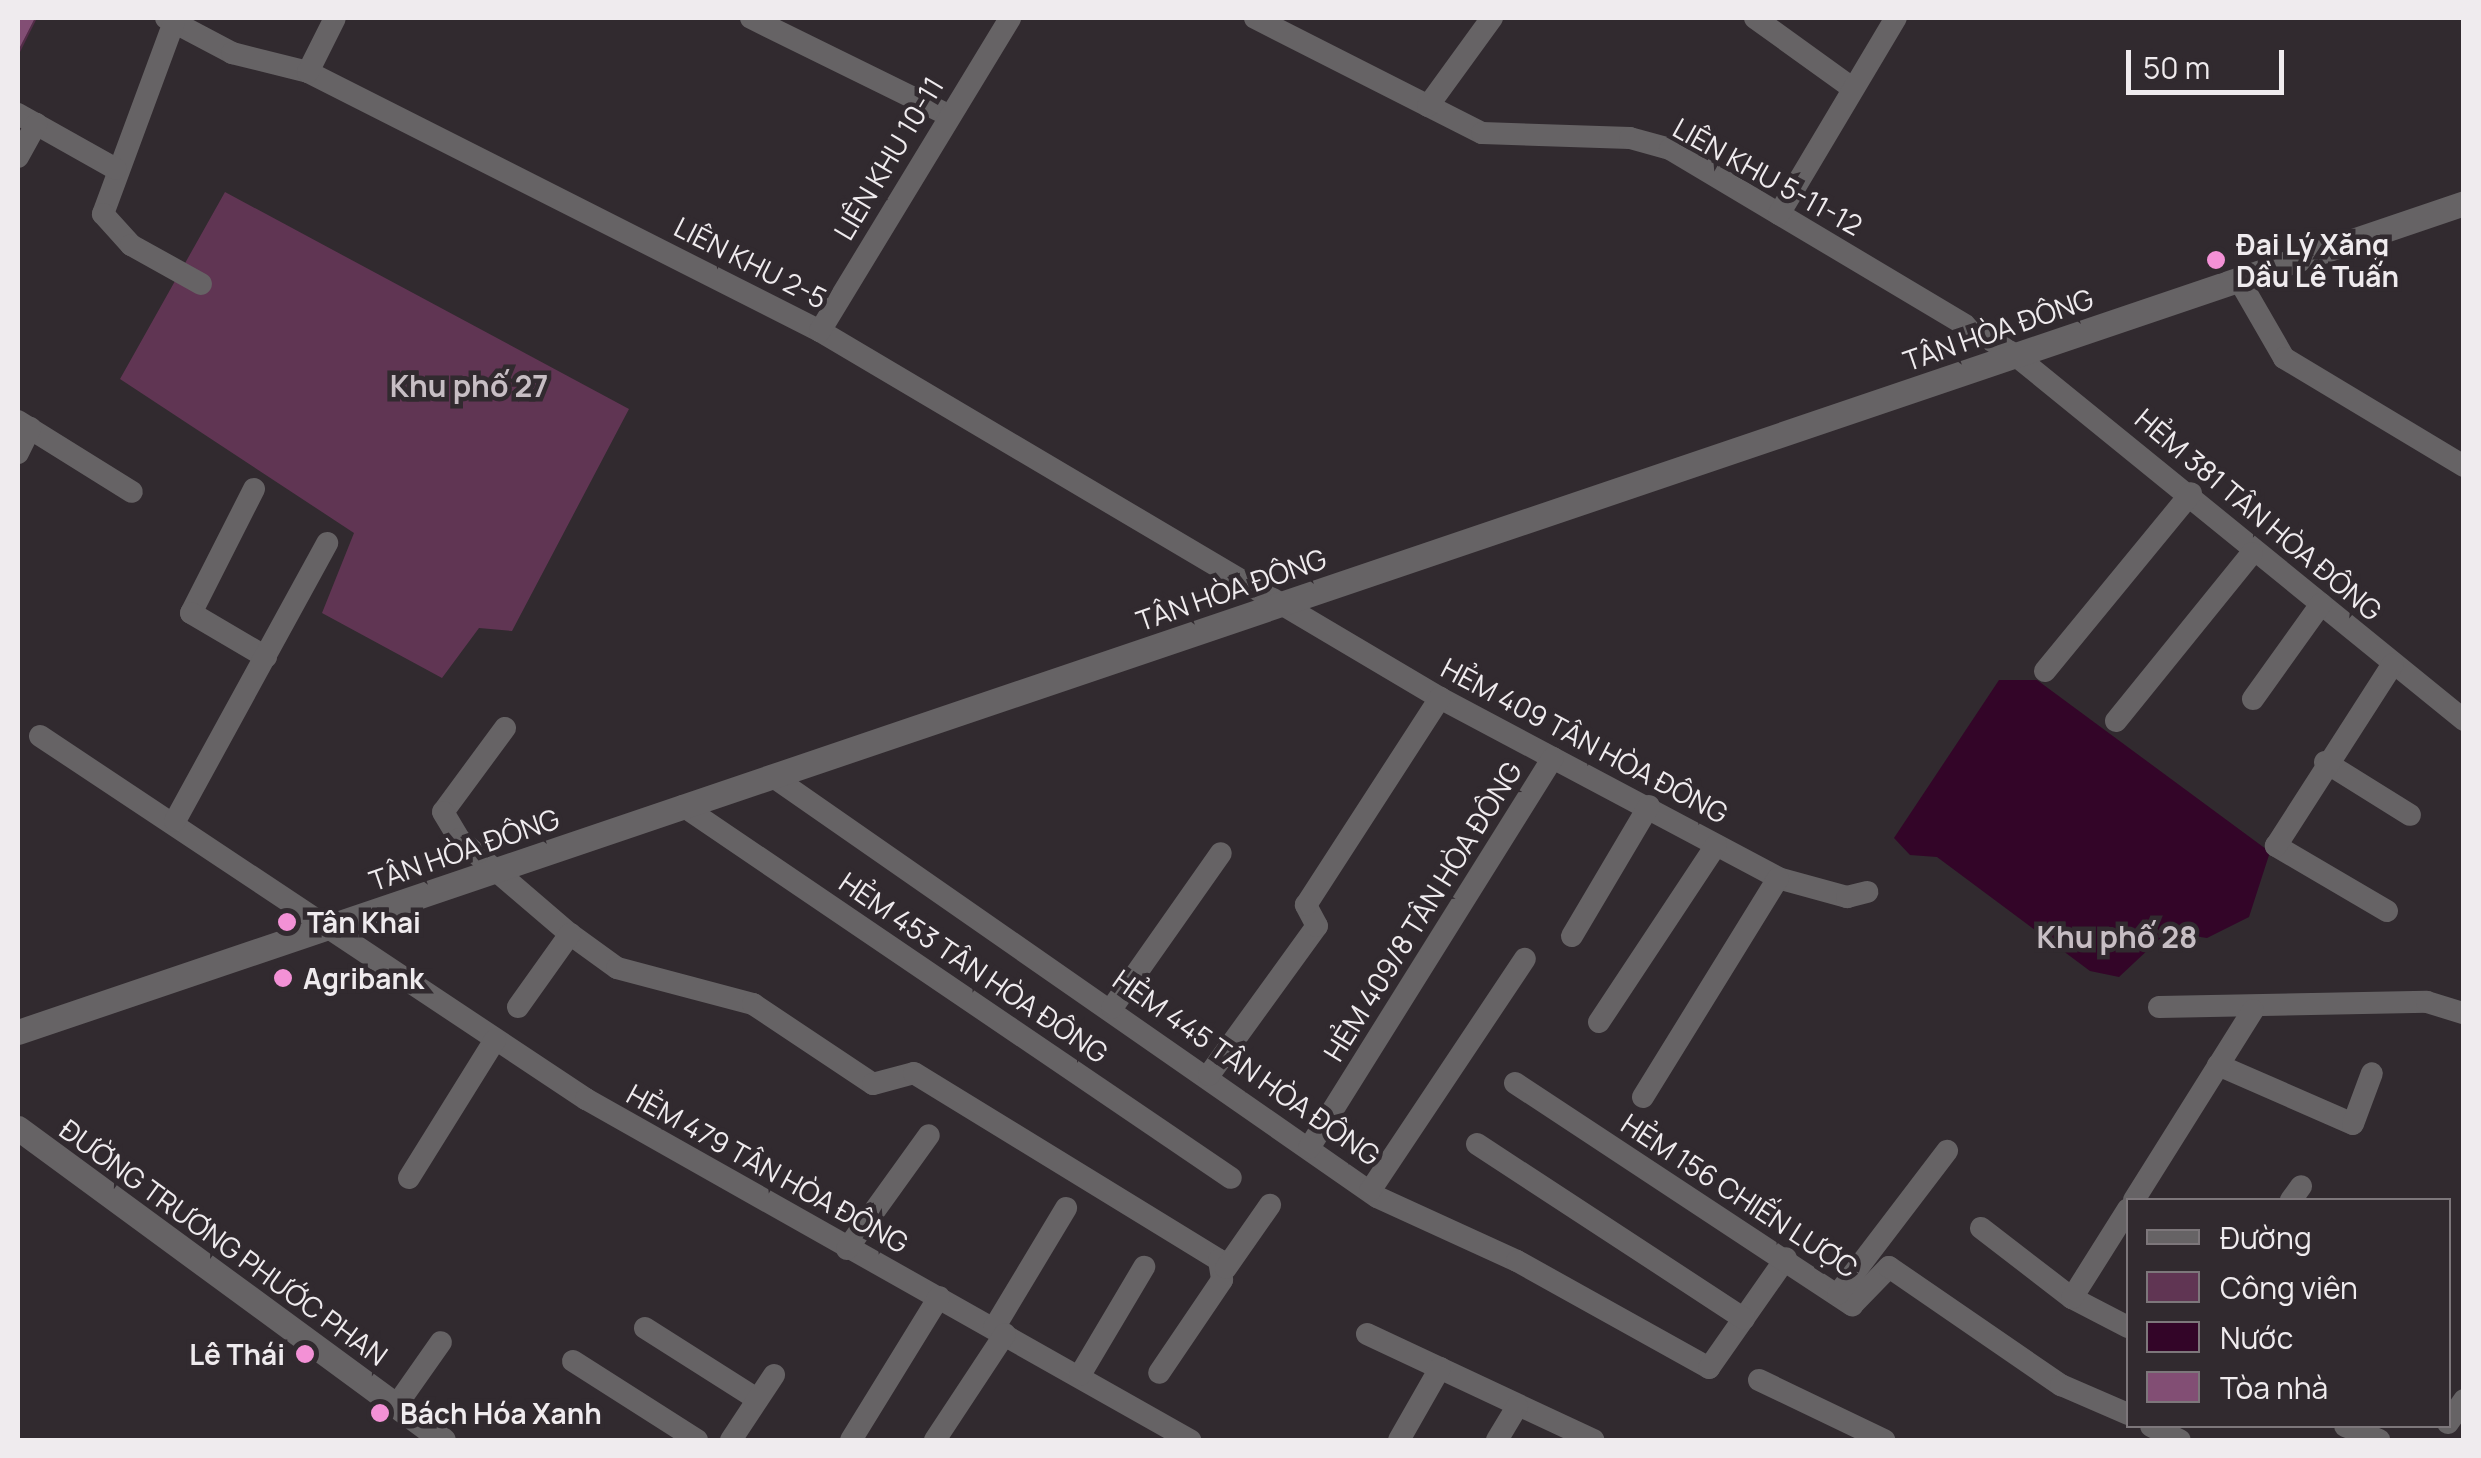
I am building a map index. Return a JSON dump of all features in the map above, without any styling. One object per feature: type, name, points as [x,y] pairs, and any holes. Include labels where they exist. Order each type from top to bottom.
[{"type":"street","points":[[308,72],[336,18]]},
{"type":"street","points":[[750,18],[948,115]]},
{"type":"street","name":"LIÊN KHU 10-11","points":[[820,331],[1010,18]]},
{"type":"street","name":"LIÊN KHU 5-11-12","points":[[1255,18],[1482,133],[1630,138],[1670,149],[2014,355]]},
{"type":"street","points":[[1428,106],[1492,18]]},
{"type":"street","points":[[1754,18],[1852,88]]},
{"type":"street","points":[[170,20],[102,200],[112,229],[200,284]]},
{"type":"street","name":"LIÊN KHU 2-5","points":[[170,20],[232,53],[308,72],[820,331],[1289,601]]},
{"type":"street","points":[[1780,214],[1888,21]]},
{"type":"street","points":[[18,157],[27,119],[116,169]]},
{"type":"street","name":"TÂN HÒA ĐÔNG","points":[[18,1032],[2464,203]]},
{"type":"street","points":[[2239,280],[2284,358],[2464,466]]},
{"type":"street","name":"HẺM 381 TÂN HÒA ĐÔNG","points":[[2014,355],[2192,493],[2252,553],[2464,720]]},
{"type":"street","points":[[18,453],[24,424],[132,492]]},
{"type":"street","points":[[254,489],[191,613],[266,658]]},
{"type":"street","points":[[2045,671],[2192,493]]},
{"type":"street","points":[[175,821],[328,543]]},
{"type":"street","points":[[2116,721],[2252,553]]},
{"type":"street","name":"HẺM 409 TÂN HÒA ĐÔNG","points":[[1289,601],[1440,698],[1778,878],[1847,897],[1868,892]]},
{"type":"street","points":[[2253,700],[2321,604]]},
{"type":"street","points":[[2387,911],[2279,851],[2325,762],[2392,664]]},
{"type":"street","points":[[1209,1075],[1317,926],[1306,905],[1440,698]]},
{"type":"street","points":[[505,728],[442,812],[492,870],[570,934],[618,968],[753,1004],[873,1084],[914,1072],[1226,1268]]},
{"type":"street","name":"HẺM 479 TÂN HÒA ĐÔNG","points":[[40,736],[332,923],[495,1040],[847,1250],[1080,1374],[1190,1440]]},
{"type":"street","name":"HẺM 409/8 TÂN HÒA ĐÔNG","points":[[1309,1148],[1553,758]]},
{"type":"street","points":[[2325,762],[2410,815]]},
{"type":"street","name":"HẺM 445 TÂN HÒA ĐÔNG","points":[[772,776],[1209,1075],[1370,1191],[1710,1368],[1744,1319]]},
{"type":"street","name":"HẺM 453 TÂN HÒA ĐÔNG","points":[[684,806],[1231,1178]]},
{"type":"street","points":[[1572,936],[1649,806]]},
{"type":"street","points":[[1599,1022],[1716,845]]},
{"type":"street","points":[[1112,1008],[1220,853]]},
{"type":"street","points":[[1644,1097],[1778,878]]},
{"type":"street","points":[[518,1007],[570,934]]},
{"type":"street","points":[[1370,1191],[1525,959]]},
{"type":"street","points":[[2159,1007],[2253,1010],[2427,1002],[2464,1013]]},
{"type":"street","points":[[2135,1198],[2253,1010]]},
{"type":"street","points":[[409,1178],[495,1040]]},
{"type":"street","points":[[2218,1065],[2346,1124],[2363,1116],[2372,1073]]},
{"type":"street","name":"HẺM 156 CHIẾN LƯỢC","points":[[1515,1083],[1852,1305],[1889,1267],[2061,1385],[2126,1410]]},
{"type":"street","name":"ĐƯỜNG TRƯƠNG PHƯỚC PHAN","points":[[18,1128],[443,1440]]},
{"type":"street","points":[[847,1250],[928,1136]]},
{"type":"street","points":[[1477,1144],[1744,1319],[1786,1258]]},
{"type":"street","points":[[1838,1294],[1946,1151]]},
{"type":"street","points":[[1159,1373],[1270,1205]]},
{"type":"street","points":[[936,1440],[1066,1208]]},
{"type":"street","points":[[2072,1298],[2126,1212]]},
{"type":"street","points":[[1981,1228],[2072,1298],[2126,1326]]},
{"type":"street","points":[[1080,1374],[1144,1267]]},
{"type":"street","points":[[850,1440],[938,1297]]},
{"type":"street","points":[[645,1328],[757,1399]]},
{"type":"street","points":[[1368,1334],[1590,1440]]},
{"type":"street","points":[[396,1406],[441,1342]]},
{"type":"street","points":[[572,1362],[697,1440]]},
{"type":"street","points":[[1399,1440],[1440,1368]]},
{"type":"street","points":[[731,1440],[774,1374]]},
{"type":"street","points":[[1759,1380],[1884,1440]]},
{"type":"street","points":[[1497,1440],[1517,1406]]},
{"type":"street","points":[[2155,1428],[2180,1440]]},
{"type":"street","points":[[2350,1428],[2379,1440]]},
{"type":"green space","points":[[225,192],[629,409],[512,631],[479,628],[442,678],[322,613],[354,533],[120,379]]},
{"type":"water","points":[[1999,680],[2037,680],[2270,852],[2249,917],[2207,938],[2167,932],[2119,977],[2090,971],[1937,857],[1910,855],[1894,838]]},
{"type":"building","points":[[18,18],[35,18],[18,51]]},
{"type":"place","name":"Đại Lý Xăng Dầu Lê Tuấn","points":[[2216,260]]},
{"type":"place","name":"Tân Khai","points":[[287,922]]},
{"type":"place","name":"Agribank","points":[[283,978]]},
{"type":"place","name":"Lê Thái","points":[[305,1354]]},
{"type":"place","name":"Bách Hóa Xanh","points":[[380,1413]]},
{"type":"district","name":"Khu phố 27","points":[[469,386]]},
{"type":"district","name":"Khu phố 28","points":[[2117,937]]}]
